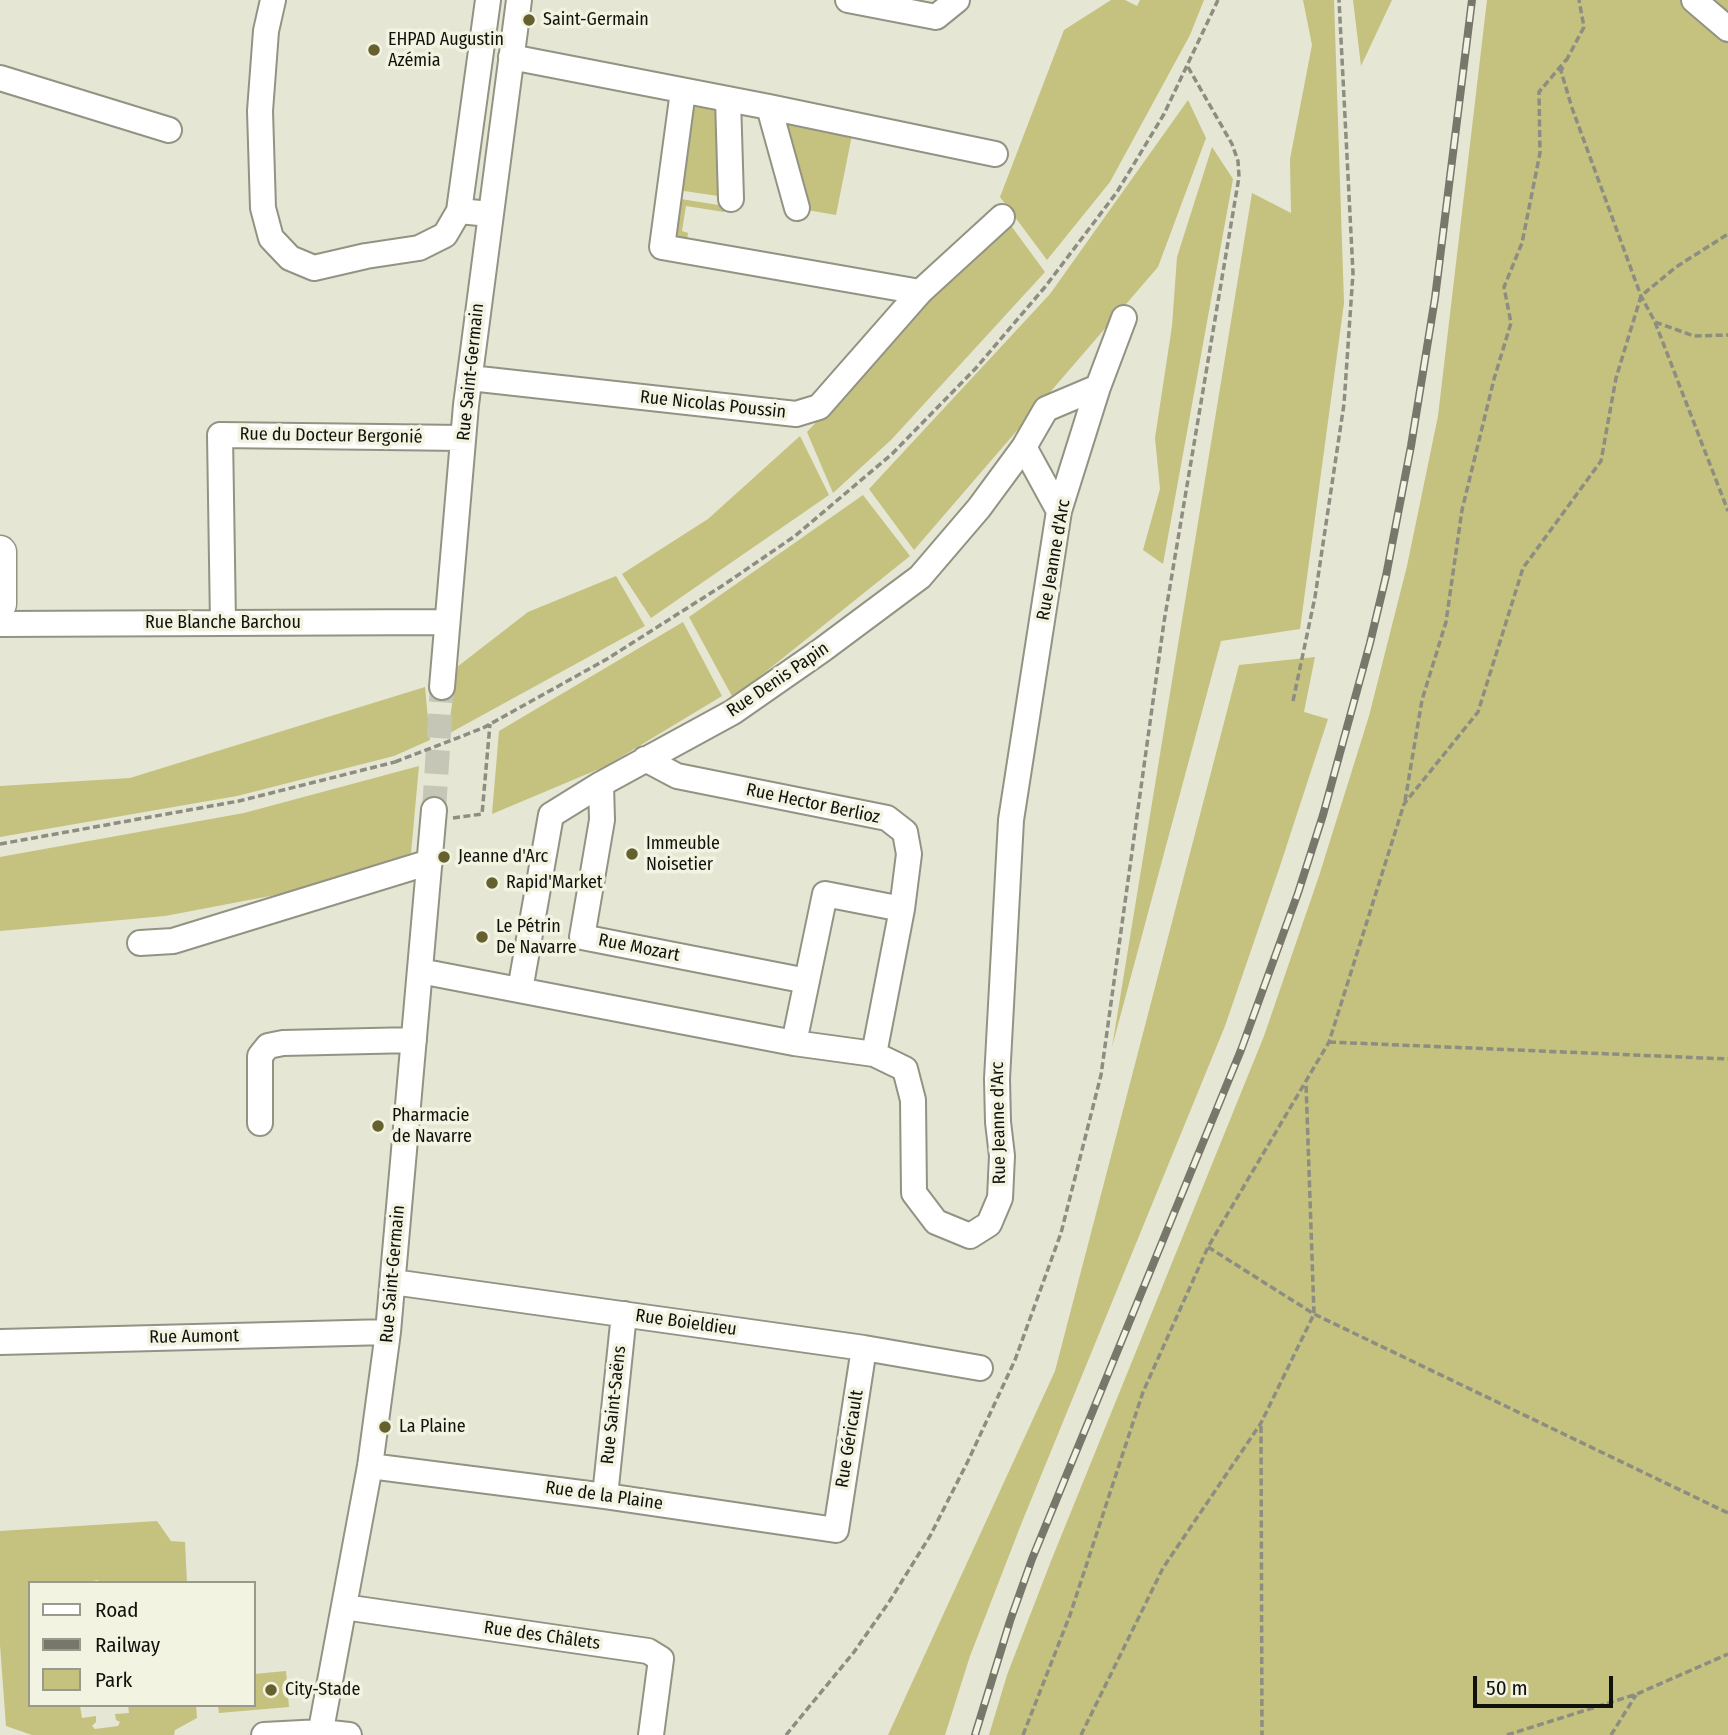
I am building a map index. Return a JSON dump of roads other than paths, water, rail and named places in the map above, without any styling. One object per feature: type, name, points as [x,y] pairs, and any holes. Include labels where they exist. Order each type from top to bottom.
[{"type":"main road","points":[[0,552],[0,604]]},
{"type":"street","points":[[273,0],[266,31],[260,111],[263,208],[271,238],[290,258],[314,268],[419,248],[445,235],[459,211],[488,0]]},
{"type":"street","name":"Rue Saint-Germain","points":[[442,687],[463,438],[519,0]]},
{"type":"street","points":[[848,0],[936,17],[957,0]]},
{"type":"street","points":[[1693,0],[1728,30]]},
{"type":"street","points":[[511,57],[995,154]]},
{"type":"street","points":[[0,78],[169,130]]},
{"type":"street","points":[[683,91],[662,247],[920,292]]},
{"type":"street","points":[[728,99],[731,199]]},
{"type":"street","points":[[769,107],[797,208]]},
{"type":"street","points":[[459,211],[490,214]]},
{"type":"street","name":"Rue Nicolas Poussin","points":[[470,378],[796,414],[819,407],[920,292],[1002,217]]},
{"type":"street","name":"Rue Jeanne d'Arc","points":[[420,971],[794,1043],[874,1054],[905,1069],[913,1100],[915,1193],[936,1222],[971,1236],[989,1224],[1000,1198],[1002,1156],[997,1079],[1010,820],[1059,511],[1098,387],[1124,318]]},
{"type":"street","name":"Rue Denis Papin","points":[[520,990],[551,815],[645,759],[733,712],[920,577],[979,508],[1024,447],[1046,409],[1098,387]]},
{"type":"street","name":"Rue du Docteur Bergonié","points":[[223,623],[220,435],[463,438]]},
{"type":"street","points":[[1024,447],[1059,511]]},
{"type":"street","name":"Rue Blanche Barchou","points":[[0,624],[446,622]]},
{"type":"street","name":"Rue Hector Berlioz","points":[[645,759],[677,776],[887,818],[905,832],[909,854],[902,909]]},
{"type":"street","name":"Rue Mozart","points":[[601,784],[602,820],[582,937],[807,981]]},
{"type":"street","name":"Rue Saint-Germain","points":[[321,1734],[370,1466],[388,1332],[433,815]]},
{"type":"street","points":[[139,943],[173,941],[430,862]]},
{"type":"street","points":[[794,1043],[825,894],[902,909],[874,1054]]},
{"type":"street","points":[[260,1123],[260,1056],[268,1046],[283,1043],[414,1040]]},
{"type":"street","name":"Rue Boieldieu","points":[[393,1282],[864,1348],[980,1368]]},
{"type":"street","name":"Rue Saint-Saëns","points":[[605,1496],[624,1314]]},
{"type":"street","name":"Rue Aumont","points":[[0,1342],[388,1332]]},
{"type":"street","name":"Rue Géricault","points":[[836,1530],[864,1348]]},
{"type":"street","name":"Rue de la Plaine","points":[[370,1466],[605,1496],[836,1530]]},
{"type":"street","name":"Rue des Châlets","points":[[344,1606],[648,1651],[661,1659],[651,1735]]},
{"type":"street","points":[[264,1735],[349,1735]]},
{"type":"tunnel","points":[[434,810],[442,687]]},
{"type":"railway","points":[[975,1735],[1032,1559],[1241,1050],[1323,815],[1386,576],[1411,446],[1435,298],[1472,0]]},
{"type":"place","name":"Saint-Germain","points":[[529,20]]},
{"type":"place","name":"EHPAD Augustin Azémia","points":[[374,50]]},
{"type":"place","name":"Immeuble Noisetier","points":[[632,854]]},
{"type":"place","name":"Jeanne d'Arc","points":[[444,857]]},
{"type":"place","name":"Rapid'Market","points":[[492,883]]},
{"type":"place","name":"Le Pétrin De Navarre","points":[[482,937]]},
{"type":"place","name":"Pharmacie de Navarre","points":[[378,1126]]},
{"type":"place","name":"La Plaine","points":[[385,1427]]},
{"type":"place","name":"City-Stade","points":[[271,1690]]}]
